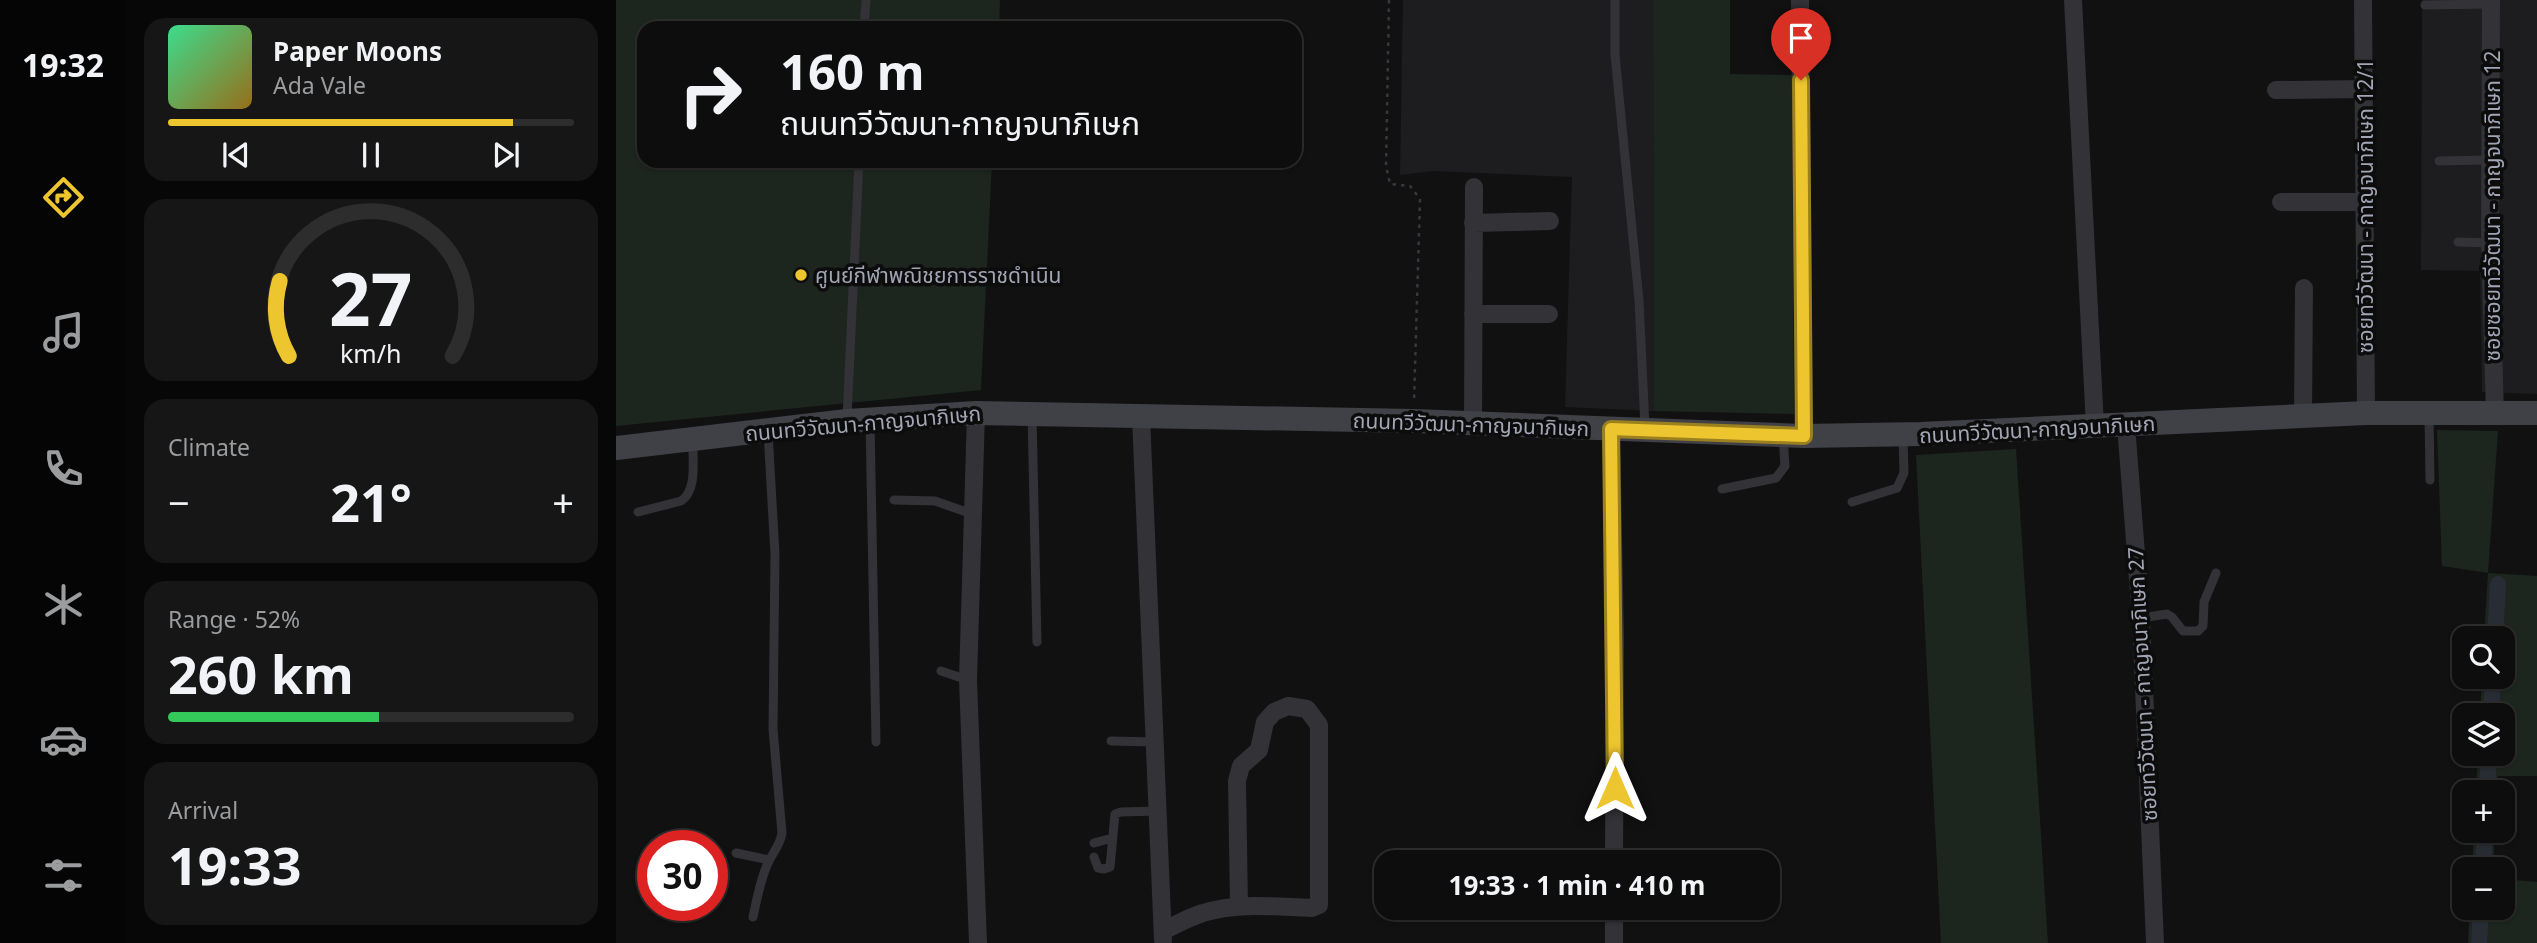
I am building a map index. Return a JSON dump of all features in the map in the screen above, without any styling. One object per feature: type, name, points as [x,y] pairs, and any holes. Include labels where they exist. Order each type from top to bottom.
[{"type":"street","points":[[1794,435],[1800,0]]},
{"type":"street","points":[[2073,0],[2095,426]]},
{"type":"street","name":"ซอยทวีวัฒนา - กาญจนาภิเษก 12/1","points":[[2363,0],[2366,413]]},
{"type":"street","name":"ซอยซอยทวีวัฒนา - กาญจนาภิเษก 12","points":[[2491,2],[2489,160],[2495,413]]},
{"type":"street","points":[[2276,90],[2364,89]]},
{"type":"street","points":[[1473,423],[1474,187]]},
{"type":"street","points":[[2281,202],[2365,202]]},
{"type":"street","points":[[1473,223],[1550,221]]},
{"type":"street","points":[[2303,416],[2304,288]]},
{"type":"street","points":[[1473,314],[1549,314]]},
{"type":"street","name":"ถนนทวีวัฒนา-กาญจนาภิเษก","points":[[616,448],[859,420],[976,413],[1413,421],[1794,435],[1903,435],[2366,413],[2537,413]]},
{"type":"street","points":[[976,413],[968,680],[978,943]]},
{"type":"street","points":[[1141,416],[1163,937],[1201,913],[1239,906],[1312,908],[1319,905],[1319,725],[1307,709],[1288,706],[1274,712],[1265,722],[1259,750],[1241,766],[1237,781],[1239,906]]},
{"type":"street","name":"ซอยทวีวัฒนา - กาญจนาภิเษก 27","points":[[2126,425],[2141,618],[2155,943]]},
{"type":"street","points":[[1611,429],[1615,638],[1614,850]]},
{"type":"street","points":[[1614,920],[1614,943]]},
{"type":"lane","points":[[864,21],[866,0]]},
{"type":"lane","points":[[1615,0],[1615,55],[1639,300],[1645,430]]},
{"type":"lane","points":[[2426,5],[2491,2]]},
{"type":"lane","points":[[2439,161],[2489,160]]},
{"type":"lane","points":[[859,168],[859,420],[876,741]]},
{"type":"lane","points":[[2458,242],[2490,243]]},
{"type":"lane","points":[[2430,411],[2430,480]]},
{"type":"lane","points":[[1032,412],[1037,642]]},
{"type":"lane","points":[[753,917],[769,860],[777,851],[782,833],[773,729],[775,554],[768,430]]},
{"type":"lane","points":[[1722,489],[1776,478],[1785,466],[1794,435]]},
{"type":"lane","points":[[1852,502],[1897,488],[1904,473],[1903,435]]},
{"type":"lane","points":[[638,512],[687,497],[691,490],[693,439]]},
{"type":"lane","points":[[894,500],[935,501],[972,514]]},
{"type":"lane","points":[[2141,618],[2167,614],[2183,631],[2198,631],[2203,626],[2204,602],[2216,573]]},
{"type":"lane","points":[[941,671],[968,680]]},
{"type":"lane","points":[[1111,741],[1155,742]]},
{"type":"lane","points":[[1094,856],[1098,868],[1110,867],[1115,814],[1157,811]]},
{"type":"lane","points":[[1094,843],[1112,838]]},
{"type":"lane","points":[[736,853],[769,860]]},
{"type":"path","points":[[1389,0],[1386,166],[1390,184],[1410,186],[1420,199],[1413,421]]},
{"type":"shaded area","name":"ศูนย์กีฬาพณิชยการราชดำเนิน","points":[[616,0],[1000,0],[999,21],[637,21],[637,168],[992,168],[981,390],[616,426]]},
{"type":"shaded area","points":[[1403,0],[1653,0],[1654,411],[1565,407],[1572,177],[1433,171],[1400,175]]},
{"type":"shaded area","points":[[1653,0],[1730,0],[1730,74],[1792,75],[1794,414],[1654,411]]},
{"type":"shaded area","points":[[2422,0],[2537,0],[2537,394],[2482,392],[2480,271],[2421,270]]},
{"type":"shaded area","points":[[2437,430],[2498,431],[2488,573],[2442,566]]},
{"type":"shaded area","points":[[2016,449],[2048,943],[1941,943],[1916,455]]},
{"type":"shaded area","points":[[2488,573],[2537,576],[2537,776],[2498,776],[2498,780],[2477,780],[2477,766],[2515,766],[2515,703],[2481,703],[2481,689],[2515,689],[2515,626],[2485,626]]},
{"type":"shaded area","points":[[2473,843],[2494,843],[2494,857],[2473,857]]},
{"type":"shaded area","points":[[2515,880],[2537,882],[2537,943],[2468,943],[2469,920],[2515,920]]},
{"type":"waterway","points":[[2496,626],[2498,584]]},
{"type":"waterway","points":[[2492,689],[2492,703]]},
{"type":"waterway","points":[[2488,766],[2488,780]]},
{"type":"waterway","points":[[2484,843],[2484,857]]},
{"type":"waterway","points":[[2479,943],[2480,920]]},
{"type":"place","name":"ศูนย์กีฬาพณิชยการราชดำเนิน","points":[[801,275]]},
{"type":"route","points":[[1615,788],[1611,429],[1804,436],[1801,80]]}]
